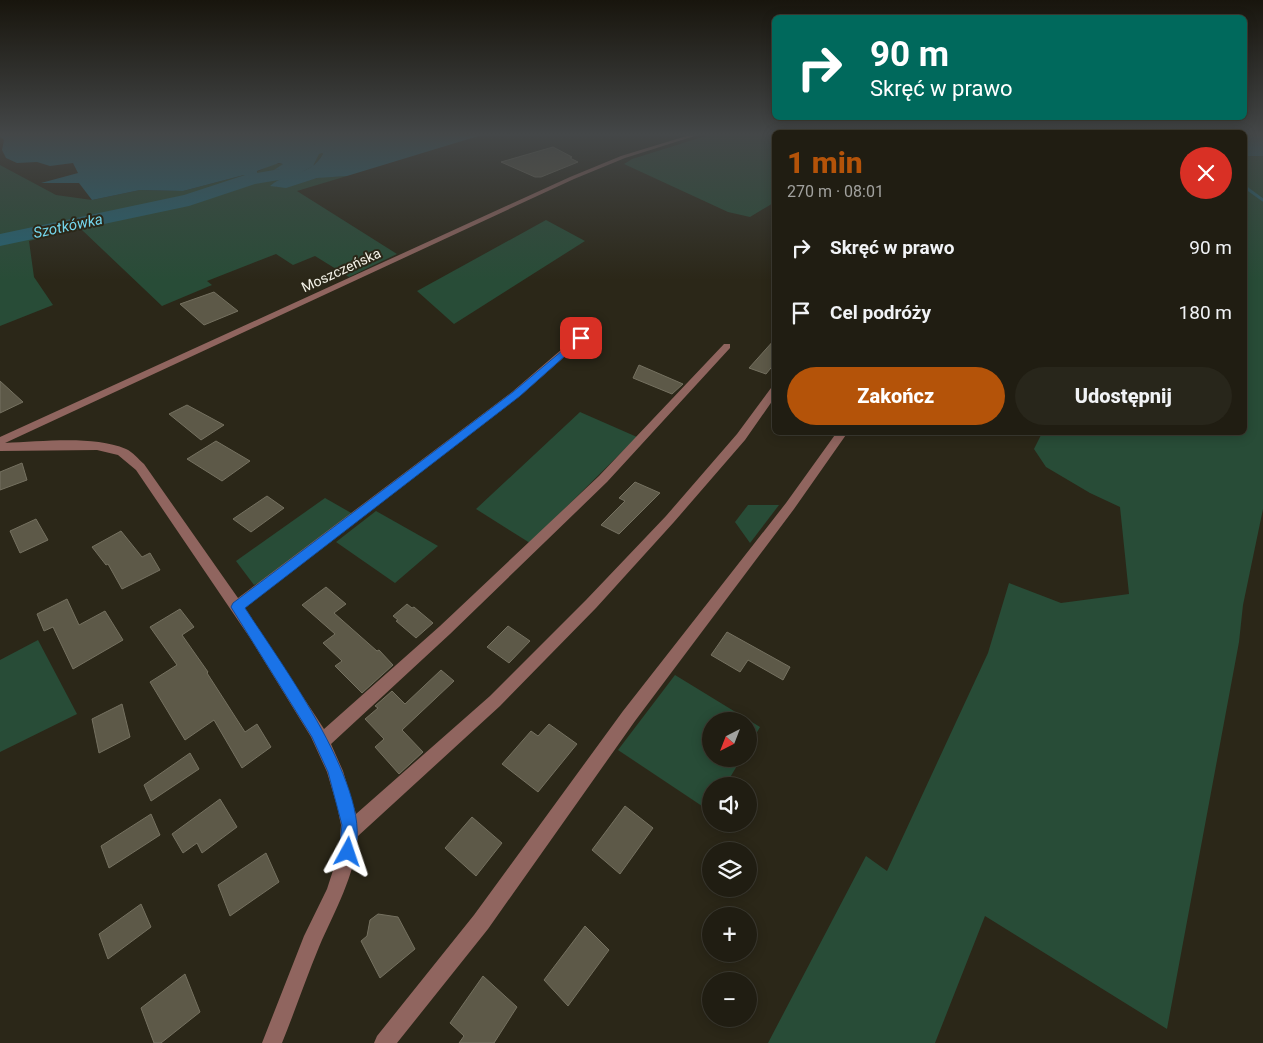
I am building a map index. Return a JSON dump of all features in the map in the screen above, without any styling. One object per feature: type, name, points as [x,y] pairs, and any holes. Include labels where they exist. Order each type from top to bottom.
[{"type":"street","name":"Moszczeńska","points":[[0,441],[562,183]]},
{"type":"street","points":[[237,607],[516,394],[593,327]]},
{"type":"street","points":[[321,742],[444,630],[603,479],[727,346]]},
{"type":"street","points":[[349,832],[495,701],[591,604],[670,520],[740,437],[772,394]]},
{"type":"street","points":[[384,1043],[481,922],[629,716],[790,506],[841,435]]},
{"type":"street","points":[[0,447],[96,446],[122,452],[140,467],[237,607],[321,742],[335,771],[346,806],[349,832],[348,852],[335,892],[311,943],[272,1043]]},
{"type":"green space","points":[[0,183],[33,183],[56,195],[92,200],[140,190],[183,191],[215,183],[276,183],[276,187],[296,183],[325,183],[297,191],[397,254],[349,277],[315,256],[293,265],[276,254],[207,281],[212,285],[162,306],[82,230],[74,230],[29,241],[34,277],[53,305],[0,326]]},
{"type":"green space","points":[[664,183],[772,183],[772,204],[750,217],[728,212]]},
{"type":"green space","points":[[1247,183],[1263,183],[1263,509],[1243,605],[1239,642],[1167,1029],[985,916],[935,1043],[768,1043],[866,856],[887,871],[988,653],[1009,583],[1061,603],[1129,594],[1120,507],[1090,493],[1046,467],[1034,449],[1041,435],[1247,435]]},
{"type":"green space","points":[[546,220],[585,241],[454,324],[417,291]]},
{"type":"green space","points":[[580,412],[637,437],[530,543],[476,509]]},
{"type":"green space","points":[[325,498],[353,514],[265,580],[254,585],[236,561]]},
{"type":"green space","points":[[748,505],[779,505],[750,543],[735,522]]},
{"type":"green space","points":[[376,511],[438,546],[395,583],[336,542]]},
{"type":"green space","points":[[38,640],[77,714],[0,752],[0,660]]},
{"type":"green space","points":[[675,675],[735,712],[702,712],[702,768],[736,768],[730,777],[702,777],[702,806],[618,750]]},
{"type":"water","points":[[41,183],[215,183],[183,191],[140,190],[92,200],[79,183]]},
{"type":"water","points":[[275,183],[303,183],[286,188],[270,186]]},
{"type":"building","points":[[214,292],[238,311],[204,325],[180,304]]},
{"type":"building","points":[[772,342],[772,367],[766,374],[749,368]]},
{"type":"building","points":[[639,365],[683,384],[672,394],[633,378]]},
{"type":"building","points":[[0,381],[23,402],[0,413]]},
{"type":"building","points":[[187,405],[224,425],[201,440],[169,414]]},
{"type":"building","points":[[216,441],[250,461],[222,481],[187,459]]},
{"type":"building","points":[[22,463],[27,480],[0,490],[0,472]]},
{"type":"building","points":[[635,482],[660,493],[619,534],[601,525],[625,501],[619,498]]},
{"type":"building","points":[[267,496],[284,508],[251,532],[233,519]]},
{"type":"building","points":[[36,519],[48,540],[20,553],[10,531]]},
{"type":"building","points":[[121,531],[142,557],[150,553],[160,570],[122,589],[108,564],[106,565],[92,547]]},
{"type":"building","points":[[326,587],[346,604],[334,613],[377,651],[379,650],[393,665],[362,693],[335,666],[342,661],[323,643],[335,634],[302,605]]},
{"type":"building","points":[[67,599],[79,625],[105,611],[123,640],[73,669],[53,627],[44,631],[37,614]]},
{"type":"building","points":[[407,604],[412,608],[414,607],[433,623],[416,638],[396,621],[398,620],[393,616]]},
{"type":"building","points":[[180,609],[194,627],[182,635],[208,672],[245,732],[257,724],[271,747],[242,768],[214,720],[185,740],[150,682],[177,665],[150,627]]},
{"type":"building","points":[[508,626],[530,641],[509,663],[487,647]]},
{"type":"building","points":[[727,632],[790,667],[783,680],[748,660],[740,672],[711,655]]},
{"type":"building","points":[[441,670],[454,681],[402,730],[423,752],[399,774],[375,747],[384,739],[365,719],[378,708],[375,706],[392,691],[405,704]]},
{"type":"building","points":[[122,704],[130,737],[99,753],[92,719]]},
{"type":"building","points":[[549,724],[577,744],[538,792],[502,764],[531,731],[538,736]]},
{"type":"building","points":[[190,753],[199,769],[151,801],[144,785]]},
{"type":"building","points":[[220,799],[237,827],[202,853],[197,843],[183,853],[172,834]]},
{"type":"building","points":[[625,806],[653,828],[620,874],[592,850]]},
{"type":"building","points":[[151,814],[160,835],[109,868],[101,846]]},
{"type":"building","points":[[472,817],[502,843],[476,876],[445,848]]},
{"type":"building","points":[[266,853],[279,882],[230,916],[218,885]]},
{"type":"building","points":[[141,904],[151,927],[108,959],[99,934]]},
{"type":"building","points":[[378,914],[398,917],[415,949],[380,978],[361,941],[367,936],[370,920]]},
{"type":"building","points":[[585,926],[609,950],[568,1006],[544,980]]},
{"type":"building","points":[[185,974],[200,1012],[161,1043],[154,1043],[141,1008]]},
{"type":"building","points":[[483,976],[517,1007],[494,1043],[459,1043],[464,1036],[450,1023]]},
{"type":"waterway","name":"Szotkówka","points":[[0,240],[189,200],[241,183]]},
{"type":"waterway","points":[[1247,188],[1263,200]]},
{"type":"route","points":[[348,852],[350,825],[335,771],[317,732],[237,607],[516,394],[581,338]]}]
